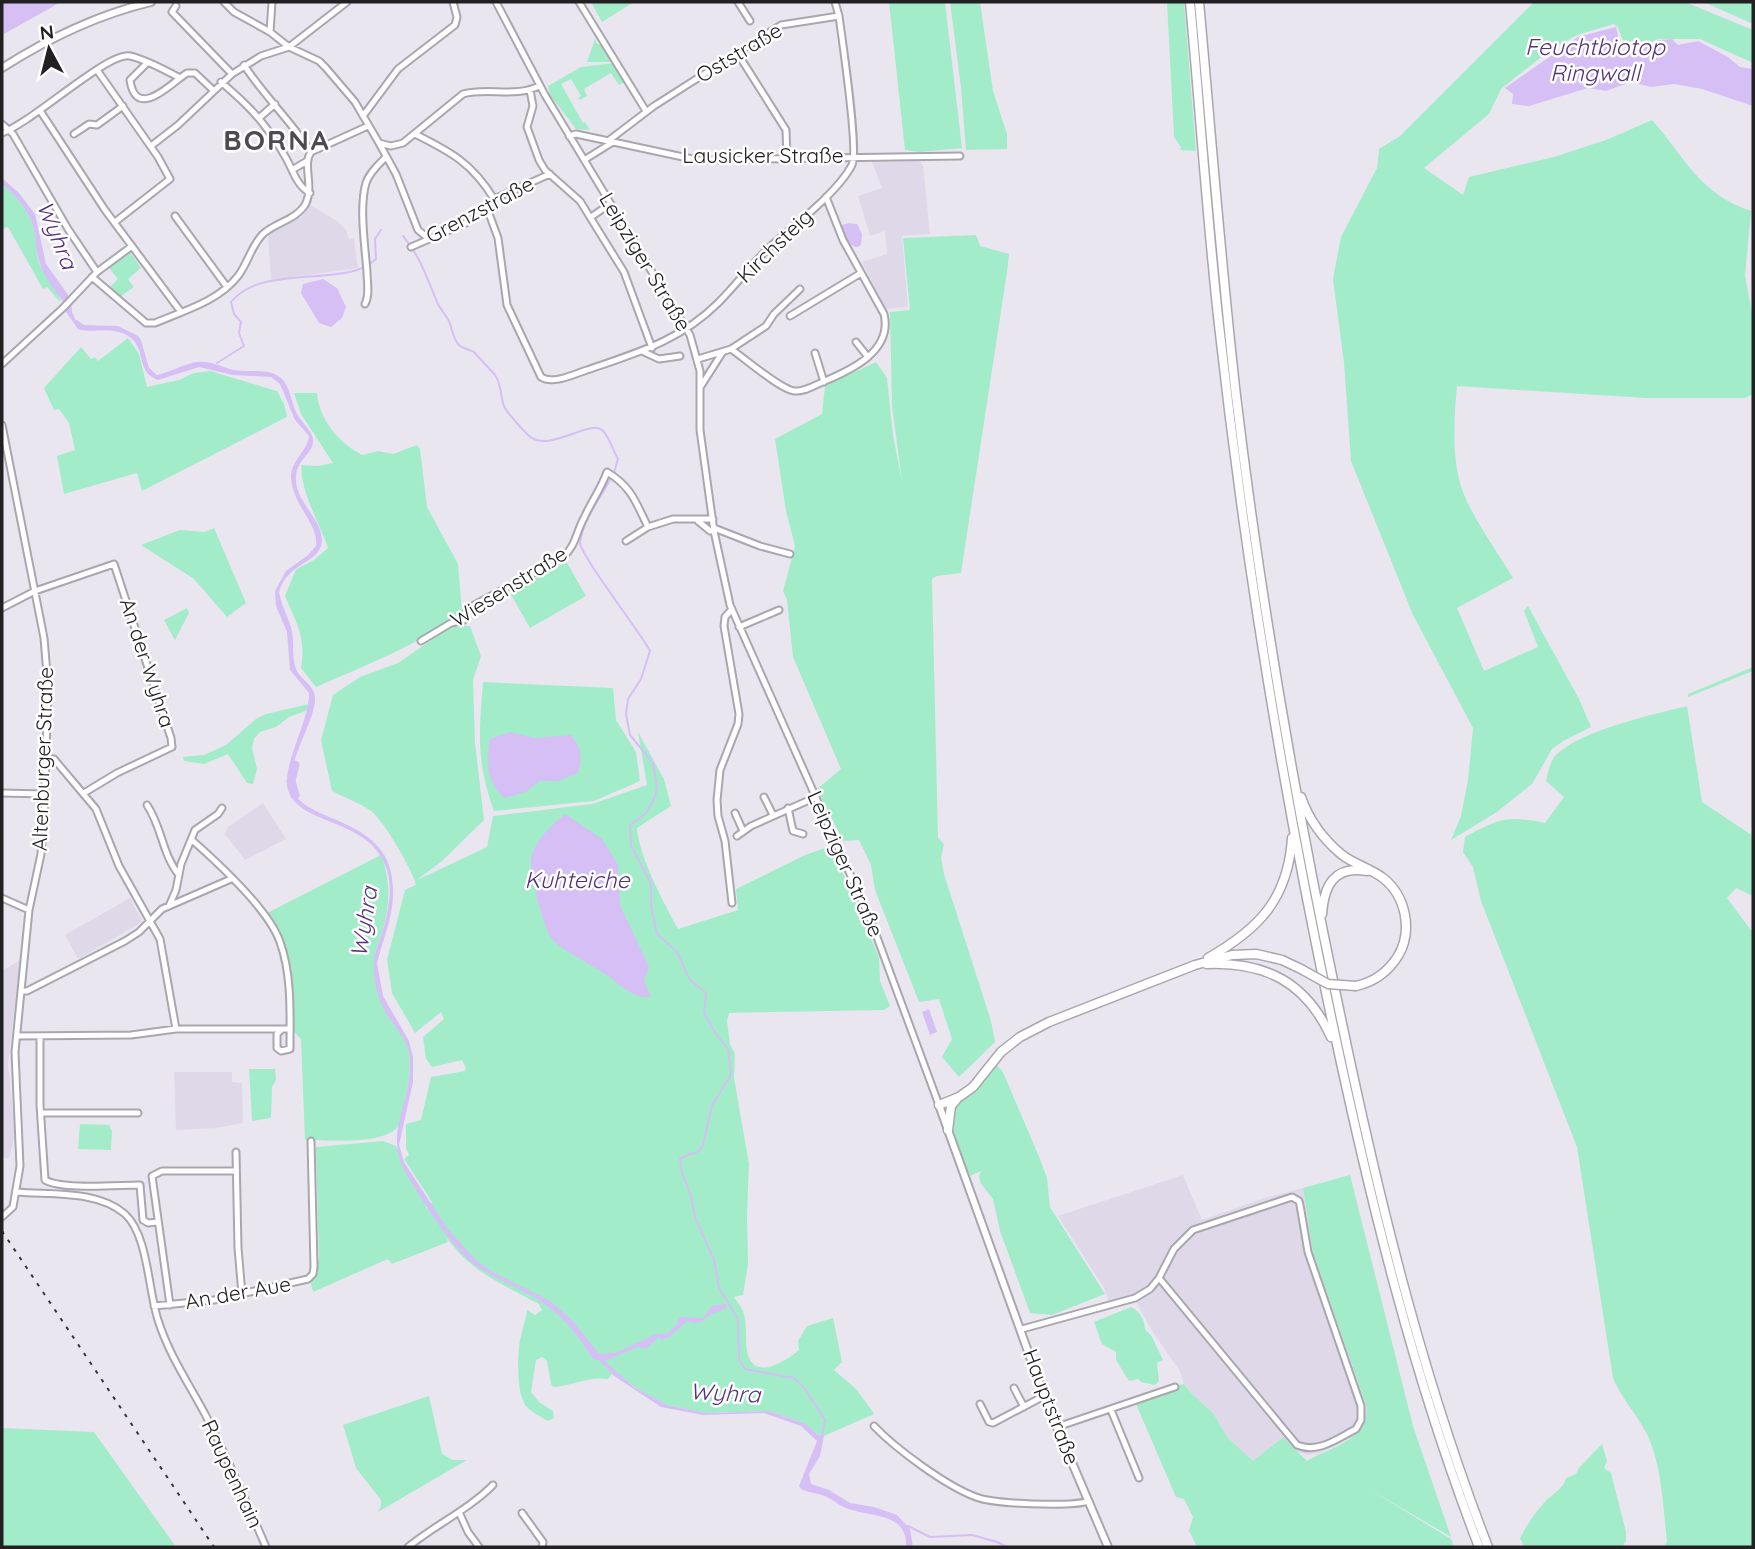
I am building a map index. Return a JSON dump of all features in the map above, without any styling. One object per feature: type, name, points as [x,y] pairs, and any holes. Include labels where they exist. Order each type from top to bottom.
[{"type":"highway","points":[[1190,2],[1209,230],[1226,385],[1257,614],[1293,825],[1338,1052],[1402,1317],[1427,1402],[1479,1547]]},
{"type":"highway","points":[[1199,2],[1216,215],[1237,400],[1259,564],[1292,771],[1364,1126],[1410,1314],[1440,1411],[1488,1547]]},
{"type":"highway","points":[[948,1130],[951,1106],[973,1087],[1001,1052],[1020,1037],[1049,1022],[1195,965],[1232,955],[1256,954],[1282,960],[1328,984],[1356,986],[1380,976],[1393,965],[1407,932],[1405,912],[1398,895],[1385,880],[1343,856],[1318,832],[1303,803],[1292,771]]},
{"type":"highway","points":[[1195,965],[1236,942],[1261,920],[1278,897],[1289,868],[1293,825]]},
{"type":"highway","points":[[1322,928],[1323,895],[1332,879],[1352,870],[1374,873]]},
{"type":"highway","points":[[1195,965],[1256,967],[1288,982],[1317,1010],[1338,1052]]},
{"type":"highway","points":[[939,1105],[959,1097]]},
{"type":"main road","points":[[2,68],[39,44],[73,28],[150,2]]},
{"type":"main road","name":"Hauptstraße","points":[[939,1105],[1045,1396],[1108,1547]]},
{"type":"street","points":[[224,2],[234,12],[270,32],[289,47],[319,61],[355,102],[396,174],[418,230],[428,239]]},
{"type":"street","points":[[270,32],[272,2]]},
{"type":"street","points":[[150,146],[178,125],[221,82],[244,65],[289,47],[347,2]]},
{"type":"street","points":[[363,116],[398,69],[455,25],[457,17],[453,2]]},
{"type":"street","name":"Leipziger Straße","points":[[496,2],[569,136],[687,328],[698,359],[701,386],[700,436],[713,530],[732,609],[871,922],[939,1105]]},
{"type":"street","points":[[579,2],[646,111]]},
{"type":"street","points":[[738,2],[750,21]]},
{"type":"street","points":[[835,2],[839,16],[854,156]]},
{"type":"street","points":[[176,6],[172,12],[232,74]]},
{"type":"street","name":"Oststraße","points":[[584,160],[646,111],[781,25],[839,16]]},
{"type":"street","points":[[738,54],[786,130],[787,158]]},
{"type":"street","points":[[5,132],[41,112],[97,71],[124,56],[133,57],[180,78]]},
{"type":"street","points":[[147,63],[130,80],[132,89],[139,97],[144,99],[157,96],[187,73],[195,73],[213,90]]},
{"type":"street","points":[[244,65],[310,152]]},
{"type":"street","points":[[97,71],[169,176],[168,181],[115,222]]},
{"type":"street","points":[[221,82],[259,118],[284,153],[304,190],[310,193]]},
{"type":"street","points":[[379,143],[398,145],[463,94],[530,90],[540,86]]},
{"type":"street","points":[[530,90],[533,106],[527,120],[527,130],[539,160],[550,174],[571,191],[591,217],[628,279],[652,348]]},
{"type":"street","points":[[259,118],[275,104]]},
{"type":"street","points":[[74,134],[89,124],[97,125],[123,106]]},
{"type":"street","points":[[41,112],[115,222],[181,313]]},
{"type":"street","points":[[2,124],[5,132]]},
{"type":"street","points":[[92,278],[146,323],[155,323],[181,313],[216,295],[242,270],[258,240],[269,230],[298,214],[310,193],[307,161],[310,152],[368,126]]},
{"type":"street","points":[[5,132],[13,134],[97,272]]},
{"type":"street","points":[[415,134],[447,149],[461,160],[495,199]]},
{"type":"street","name":"Lausicker Straße","points":[[569,136],[576,134],[611,141],[684,159],[960,156]]},
{"type":"street","name":"Kirchsteig","points":[[487,208],[498,238],[507,305],[541,377],[552,380],[644,352],[687,328],[717,304],[766,250],[826,197],[851,166],[854,156]]},
{"type":"street","points":[[365,304],[368,299],[364,206],[366,181],[386,157]]},
{"type":"street","points":[[292,170],[307,161]]},
{"type":"street","name":"Grenzstraße","points":[[412,246],[466,223],[495,199],[550,174]]},
{"type":"street","points":[[731,349],[784,387],[797,391],[853,370],[881,340],[886,321],[838,229],[826,197]]},
{"type":"street","points":[[591,217],[610,204]]},
{"type":"street","points":[[175,216],[227,287]]},
{"type":"street","points":[[2,363],[63,308],[97,272],[132,246]]},
{"type":"street","points":[[790,316],[861,273]]},
{"type":"street","points":[[698,359],[731,349],[766,326],[774,314],[800,289]]},
{"type":"street","points":[[856,342],[868,357]]},
{"type":"street","points":[[644,352],[653,358],[664,360],[680,356]]},
{"type":"street","points":[[701,386],[722,353]]},
{"type":"street","points":[[815,353],[824,382]]},
{"type":"street","name":"Altenburger Straße","points":[[2,425],[35,590],[48,675],[41,854],[29,910],[15,1070],[21,1146],[13,1207],[2,1216]]},
{"type":"street","name":"Wiesenstraße","points":[[421,641],[451,623],[464,620],[467,610],[570,551],[607,472],[628,488],[648,527]]},
{"type":"street","points":[[626,541],[648,527],[673,519],[713,519]]},
{"type":"street","points":[[698,521],[713,530],[790,554]]},
{"type":"street","name":"An der Wyhra","points":[[35,590],[114,564],[171,738],[172,747],[169,750],[116,773],[84,793]]},
{"type":"street","points":[[2,608],[35,590]]},
{"type":"street","points":[[732,609],[725,617],[724,626],[737,693],[739,719],[720,770],[717,800],[733,903]]},
{"type":"street","points":[[739,627],[779,610]]},
{"type":"street","points":[[46,758],[54,759],[96,809],[119,866],[160,939],[176,1029]]},
{"type":"street","points":[[2,793],[45,794]]},
{"type":"street","points":[[764,797],[773,815]]},
{"type":"street","points":[[737,836],[773,815],[816,797]]},
{"type":"street","points":[[147,805],[162,846],[179,875]]},
{"type":"street","points":[[169,905],[195,830],[218,814],[222,808]]},
{"type":"street","points":[[788,808],[793,831],[803,834]]},
{"type":"street","points":[[735,813],[743,831]]},
{"type":"street","points":[[192,840],[266,916],[278,936],[285,956],[288,982],[290,1049],[285,1051],[277,1048],[277,1034],[282,1029]]},
{"type":"street","points":[[22,991],[27,991],[125,941],[169,905],[231,879]]},
{"type":"street","points":[[2,898],[29,910]]},
{"type":"street","points":[[17,1036],[131,1035],[176,1029],[289,1029]]},
{"type":"street","points":[[40,1035],[44,1177],[49,1183],[140,1185],[143,1220],[148,1223],[158,1222]]},
{"type":"street","points":[[41,1113],[138,1113]]},
{"type":"street","name":"An der Aue","points":[[154,1306],[242,1294],[301,1282],[313,1274],[311,1141]]},
{"type":"street","points":[[236,1152],[242,1294]]},
{"type":"street","points":[[170,1305],[152,1176],[162,1171],[236,1171]]},
{"type":"street","name":"Raupenhain","points":[[17,1192],[96,1199],[124,1213],[138,1230],[154,1306],[172,1357],[219,1441],[266,1547]]},
{"type":"street","points":[[1022,1329],[1135,1298],[1150,1289],[1174,1249],[1193,1230],[1285,1198],[1296,1198],[1300,1205],[1308,1252],[1361,1406],[1360,1424],[1356,1429],[1322,1447],[1306,1449],[1297,1445],[1159,1278]]},
{"type":"street","points":[[1057,1427],[1175,1387]]},
{"type":"street","points":[[1014,1388],[1024,1407]]},
{"type":"street","points":[[980,1404],[989,1422],[993,1423],[1045,1396]]},
{"type":"street","points":[[1111,1410],[1139,1478]]},
{"type":"street","points":[[874,1426],[888,1441],[977,1498],[1052,1504],[1079,1504],[1089,1501]]},
{"type":"street","points":[[408,1547],[475,1503],[493,1485]]},
{"type":"street","points":[[458,1512],[479,1547]]},
{"type":"street","points":[[522,1513],[542,1542],[542,1547]]},
{"type":"shaded area","points":[[919,161],[923,165],[930,234],[902,236],[908,307],[886,309],[862,262],[887,254],[885,231],[870,236],[858,196],[882,188],[872,162]]},
{"type":"shaded area","points":[[310,205],[337,221],[346,230],[349,239],[354,238],[358,268],[271,280],[268,234],[302,217]]},
{"type":"shaded area","points":[[263,803],[286,839],[245,860],[225,834],[228,827]]},
{"type":"shaded area","points":[[130,898],[142,920],[139,924],[78,959],[65,935]]},
{"type":"shaded area","points":[[20,960],[8,1064],[15,1136],[9,1158],[2,1158],[2,971]]},
{"type":"shaded area","points":[[174,1072],[232,1072],[232,1082],[242,1083],[243,1123],[216,1128],[176,1130]]},
{"type":"shaded area","points":[[1183,1175],[1202,1220],[1303,1188],[1313,1253],[1367,1409],[1364,1427],[1356,1435],[1320,1453],[1307,1455],[1296,1451],[1282,1437],[1253,1462],[1228,1438],[1213,1413],[1184,1384],[1180,1371],[1136,1302],[1109,1301],[1104,1288],[1058,1216]]},
{"type":"green space","points":[[591,2],[634,2],[602,22]]},
{"type":"green space","points":[[889,2],[945,2],[962,148],[920,152],[905,150]]},
{"type":"green space","points":[[950,2],[980,2],[993,91],[1007,134],[1007,149],[966,150]]},
{"type":"green space","points":[[1167,2],[1184,2],[1196,151],[1180,150],[1181,147],[1174,137]]},
{"type":"green space","points":[[1534,2],[1685,2],[1753,30],[1753,63],[1700,39],[1658,39],[1628,53],[1614,24],[1577,35],[1550,50],[1501,89],[1489,114],[1424,168],[1463,195],[1469,177],[1554,157],[1606,140],[1652,120],[1705,184],[1718,195],[1751,211],[1745,275],[1753,320],[1753,394],[1745,398],[1646,398],[1457,386],[1455,447],[1460,483],[1476,519],[1513,578],[1457,608],[1484,671],[1538,647],[1524,611],[1528,606],[1579,699],[1591,727],[1552,749],[1532,784],[1497,812],[1451,840],[1461,816],[1473,728],[1413,615],[1351,461],[1344,363],[1333,279],[1341,237],[1377,168],[1379,149],[1400,136]]},
{"type":"green space","points":[[1702,2],[1753,2],[1753,24],[1708,4]]},
{"type":"green space","points":[[595,39],[597,44],[605,45],[615,62],[587,62]]},
{"type":"green space","points":[[614,63],[625,82],[619,85],[611,73],[584,89],[587,96],[580,100],[578,98],[581,96],[571,79],[561,84],[583,123],[585,122],[590,130],[576,129],[550,95],[548,86],[581,67]]},
{"type":"green space","points":[[2,184],[18,200],[30,218],[35,233],[38,261],[61,303],[47,287],[43,289],[8,227],[2,229]]},
{"type":"green space","points":[[976,235],[980,246],[1009,254],[1007,272],[961,573],[932,579],[938,838],[944,844],[941,858],[944,874],[991,1021],[995,1042],[959,1077],[942,1057],[952,1039],[939,999],[919,1002],[875,890],[871,865],[859,840],[843,841],[817,789],[841,769],[793,657],[787,600],[783,591],[795,546],[786,511],[775,439],[822,414],[825,386],[876,362],[887,378],[893,435],[902,481],[892,406],[890,312],[910,310],[903,238]]},
{"type":"green space","points":[[130,252],[141,268],[128,279],[134,287],[120,297],[110,287],[118,279],[109,268]]},
{"type":"green space","points":[[128,338],[139,354],[147,387],[210,371],[277,391],[287,417],[142,491],[137,473],[64,494],[57,456],[75,450],[69,423],[59,409],[54,410],[44,388],[81,347],[91,359],[95,357],[98,361]]},
{"type":"green space","points":[[294,393],[317,393],[326,421],[338,437],[362,455],[378,451],[393,454],[417,445],[420,449],[427,507],[458,564],[462,612],[410,644],[316,687],[301,668],[301,639],[285,596],[296,569],[314,560],[328,548],[307,497],[301,465],[333,463],[301,414]]},
{"type":"green space","points":[[214,528],[246,603],[227,617],[194,579],[141,545],[180,530],[205,532]]},
{"type":"green space","points":[[566,561],[586,596],[530,628],[510,593]]},
{"type":"green space","points":[[187,608],[189,613],[175,640],[164,620]]},
{"type":"green space","points":[[453,625],[470,626],[481,656],[473,680],[475,743],[484,820],[442,861],[417,880],[487,847],[493,816],[592,804],[647,785],[638,732],[664,779],[671,806],[637,828],[639,840],[653,880],[678,929],[738,910],[736,889],[805,855],[831,846],[879,957],[880,981],[890,1006],[884,1010],[729,1013],[727,1021],[730,1044],[735,1054],[734,1078],[749,1164],[748,1264],[743,1295],[734,1297],[744,1316],[748,1355],[758,1367],[772,1366],[787,1359],[799,1350],[798,1341],[807,1326],[833,1318],[842,1362],[834,1370],[856,1389],[874,1414],[824,1436],[817,1434],[806,1424],[769,1411],[706,1413],[667,1405],[637,1389],[615,1371],[608,1379],[553,1387],[547,1361],[542,1357],[536,1360],[531,1392],[539,1402],[553,1411],[554,1418],[548,1421],[526,1406],[519,1383],[520,1343],[527,1310],[535,1315],[542,1310],[539,1304],[477,1269],[446,1237],[448,1242],[392,1264],[388,1259],[313,1292],[310,1280],[315,1275],[319,1260],[316,1147],[383,1141],[396,1146],[410,1180],[423,1198],[427,1209],[432,1202],[404,1159],[409,1155],[406,1148],[406,1124],[421,1120],[431,1077],[465,1071],[466,1068],[462,1060],[432,1067],[426,1059],[423,1037],[444,1019],[441,1012],[415,1033],[392,993],[387,960],[405,890],[416,885],[404,858],[376,816],[362,805],[332,791],[321,740],[333,695],[360,677],[398,663]]},
{"type":"green space","points":[[1753,667],[1753,671],[1688,697],[1688,694]]},
{"type":"green space","points":[[483,682],[613,688],[616,720],[636,752],[640,781],[594,801],[494,811],[484,777],[480,747]]},
{"type":"green space","points":[[309,704],[308,710],[289,717],[276,727],[260,732],[254,739],[252,748],[257,769],[253,784],[247,783],[228,754],[204,764],[184,761],[183,757],[204,755],[226,745],[256,719],[266,714]]},
{"type":"green space","points":[[1687,706],[1702,802],[1753,836],[1753,896],[1736,888],[1727,898],[1753,933],[1753,1547],[1664,1547],[1667,1542],[1663,1501],[1652,1446],[1613,1378],[1577,1147],[1481,901],[1473,867],[1463,852],[1465,837],[1486,826],[1512,819],[1545,823],[1564,797],[1546,781],[1553,758],[1566,747],[1599,731]]},
{"type":"green space","points":[[381,855],[387,874],[388,901],[375,955],[377,979],[386,1011],[404,1037],[410,1061],[399,1125],[392,1132],[369,1139],[305,1140],[301,1039],[292,1030],[286,957],[267,913]]},
{"type":"green space","points":[[996,1065],[1002,1070],[1040,1159],[1047,1178],[1050,1207],[1105,1294],[1052,1315],[1030,1313],[1000,1231],[993,1199],[981,1184],[981,1171],[970,1176],[968,1174],[955,1134],[954,1108],[978,1088]]},
{"type":"green space","points":[[249,1069],[275,1069],[271,1118],[252,1121]]},
{"type":"green space","points":[[80,1124],[109,1125],[112,1131],[111,1150],[78,1149]]},
{"type":"green space","points":[[1350,1175],[1413,1426],[1451,1537],[1369,1489],[1451,1539],[1454,1547],[1197,1547],[1189,1531],[1193,1517],[1184,1499],[1176,1497],[1136,1404],[1170,1387],[1184,1384],[1213,1413],[1228,1438],[1253,1461],[1283,1437],[1307,1461],[1355,1435],[1366,1419],[1367,1408],[1313,1253],[1303,1188]]},
{"type":"green space","points":[[1131,1307],[1141,1316],[1145,1329],[1163,1360],[1157,1363],[1159,1381],[1155,1385],[1138,1379],[1129,1381],[1116,1360],[1116,1352],[1102,1344],[1094,1322]]},
{"type":"green space","points":[[429,1396],[442,1454],[453,1460],[467,1460],[378,1512],[381,1500],[356,1468],[343,1425]]},
{"type":"green space","points":[[2,1428],[94,1432],[176,1547],[2,1547]]},
{"type":"green space","points":[[1602,1444],[1607,1461],[1604,1468],[1611,1473],[1626,1532],[1626,1541],[1622,1547],[1524,1547],[1520,1538],[1537,1512],[1563,1485],[1566,1478],[1576,1474]]},
{"type":"water","points":[[2,2],[61,2],[2,35]]},
{"type":"water","name":"Feuchtbiotop Ringwall","points":[[1616,27],[1622,56],[1660,40],[1672,39],[1678,45],[1698,41],[1728,57],[1740,67],[1753,69],[1753,106],[1702,89],[1674,84],[1651,87],[1631,82],[1606,91],[1588,88],[1529,106],[1512,104],[1513,94],[1505,88],[1578,37]]},
{"type":"water","points":[[2,178],[19,193],[35,214],[46,264],[71,299],[75,319],[84,325],[118,326],[138,336],[149,368],[157,375],[187,364],[202,362],[234,370],[264,371],[276,375],[286,385],[296,412],[312,435],[313,444],[298,468],[296,482],[320,530],[321,546],[318,552],[288,575],[279,592],[291,627],[296,669],[315,695],[310,720],[293,767],[292,787],[299,799],[312,809],[363,834],[378,847],[389,865],[393,890],[392,909],[377,963],[383,996],[409,1041],[413,1057],[413,1082],[399,1145],[404,1162],[447,1228],[475,1259],[491,1271],[550,1301],[573,1321],[599,1354],[615,1353],[654,1335],[668,1333],[678,1323],[678,1317],[703,1318],[712,1306],[726,1304],[725,1309],[700,1322],[687,1321],[671,1336],[662,1340],[659,1337],[646,1349],[638,1347],[605,1361],[634,1387],[667,1405],[706,1413],[769,1411],[806,1424],[817,1434],[824,1436],[820,1456],[809,1474],[811,1484],[829,1490],[850,1503],[897,1515],[910,1529],[913,1547],[906,1547],[902,1528],[896,1523],[849,1509],[824,1496],[801,1489],[799,1486],[817,1441],[801,1426],[764,1413],[703,1415],[661,1407],[614,1376],[599,1360],[593,1359],[580,1339],[547,1306],[471,1262],[429,1210],[400,1161],[397,1133],[407,1092],[410,1060],[403,1038],[382,1006],[375,978],[375,955],[389,902],[387,870],[379,853],[366,840],[306,811],[295,802],[288,790],[288,769],[305,716],[309,693],[290,670],[287,632],[276,606],[275,591],[286,571],[316,546],[314,530],[292,487],[291,477],[309,436],[295,420],[280,384],[271,377],[233,375],[199,367],[158,380],[146,371],[138,347],[128,336],[116,331],[78,329],[66,312],[68,308],[41,267],[35,234],[27,212],[2,184]]},
{"type":"water","points":[[857,224],[862,234],[861,245],[857,247],[848,242],[843,232],[842,225]]},
{"type":"water","points":[[323,279],[337,288],[346,307],[342,318],[331,327],[319,323],[301,293],[303,284]]},
{"type":"water","points":[[510,732],[535,738],[571,735],[580,753],[578,773],[558,781],[539,781],[526,792],[504,798],[491,778],[488,756],[490,739]]},
{"type":"water","name":"Kuhteiche","points":[[565,814],[602,839],[618,865],[620,905],[649,967],[644,981],[651,997],[638,996],[627,990],[561,947],[548,932],[535,887],[531,860],[539,840]]},
{"type":"water","points":[[929,1009],[937,1032],[930,1035],[922,1012]]},
{"type":"waterway","points":[[217,363],[244,346],[239,333],[241,322],[234,314],[231,302],[242,292],[273,281],[359,269],[376,259],[375,239],[381,230]]},
{"type":"waterway","points":[[403,236],[419,259],[457,343],[474,352],[495,375],[508,413],[536,440],[557,439],[589,429],[597,428],[603,431],[618,459],[614,473]]},
{"type":"waterway","points":[[611,478],[589,517],[580,542],[589,562],[650,651],[641,679],[628,699],[626,714],[630,735],[653,763],[657,787],[646,813],[630,825],[631,846],[651,883],[651,905],[657,934],[677,952],[690,980],[706,993],[704,1012],[728,1049],[731,1075],[712,1105],[703,1145],[699,1151],[680,1158],[682,1174],[690,1193],[695,1217],[714,1260],[719,1288],[738,1319],[739,1359],[745,1369],[794,1378],[805,1389],[825,1420],[822,1437]]},
{"type":"waterway","name":"Wyhra","points":[[295,765],[291,781],[295,795]]},
{"type":"waterway","points":[[908,1526],[930,1537],[972,1535],[1007,1547]]},
{"type":"railway","points":[[2,1231],[214,1547]]},
{"type":"district","name":"BORNA","points":[[277,140]]}]
